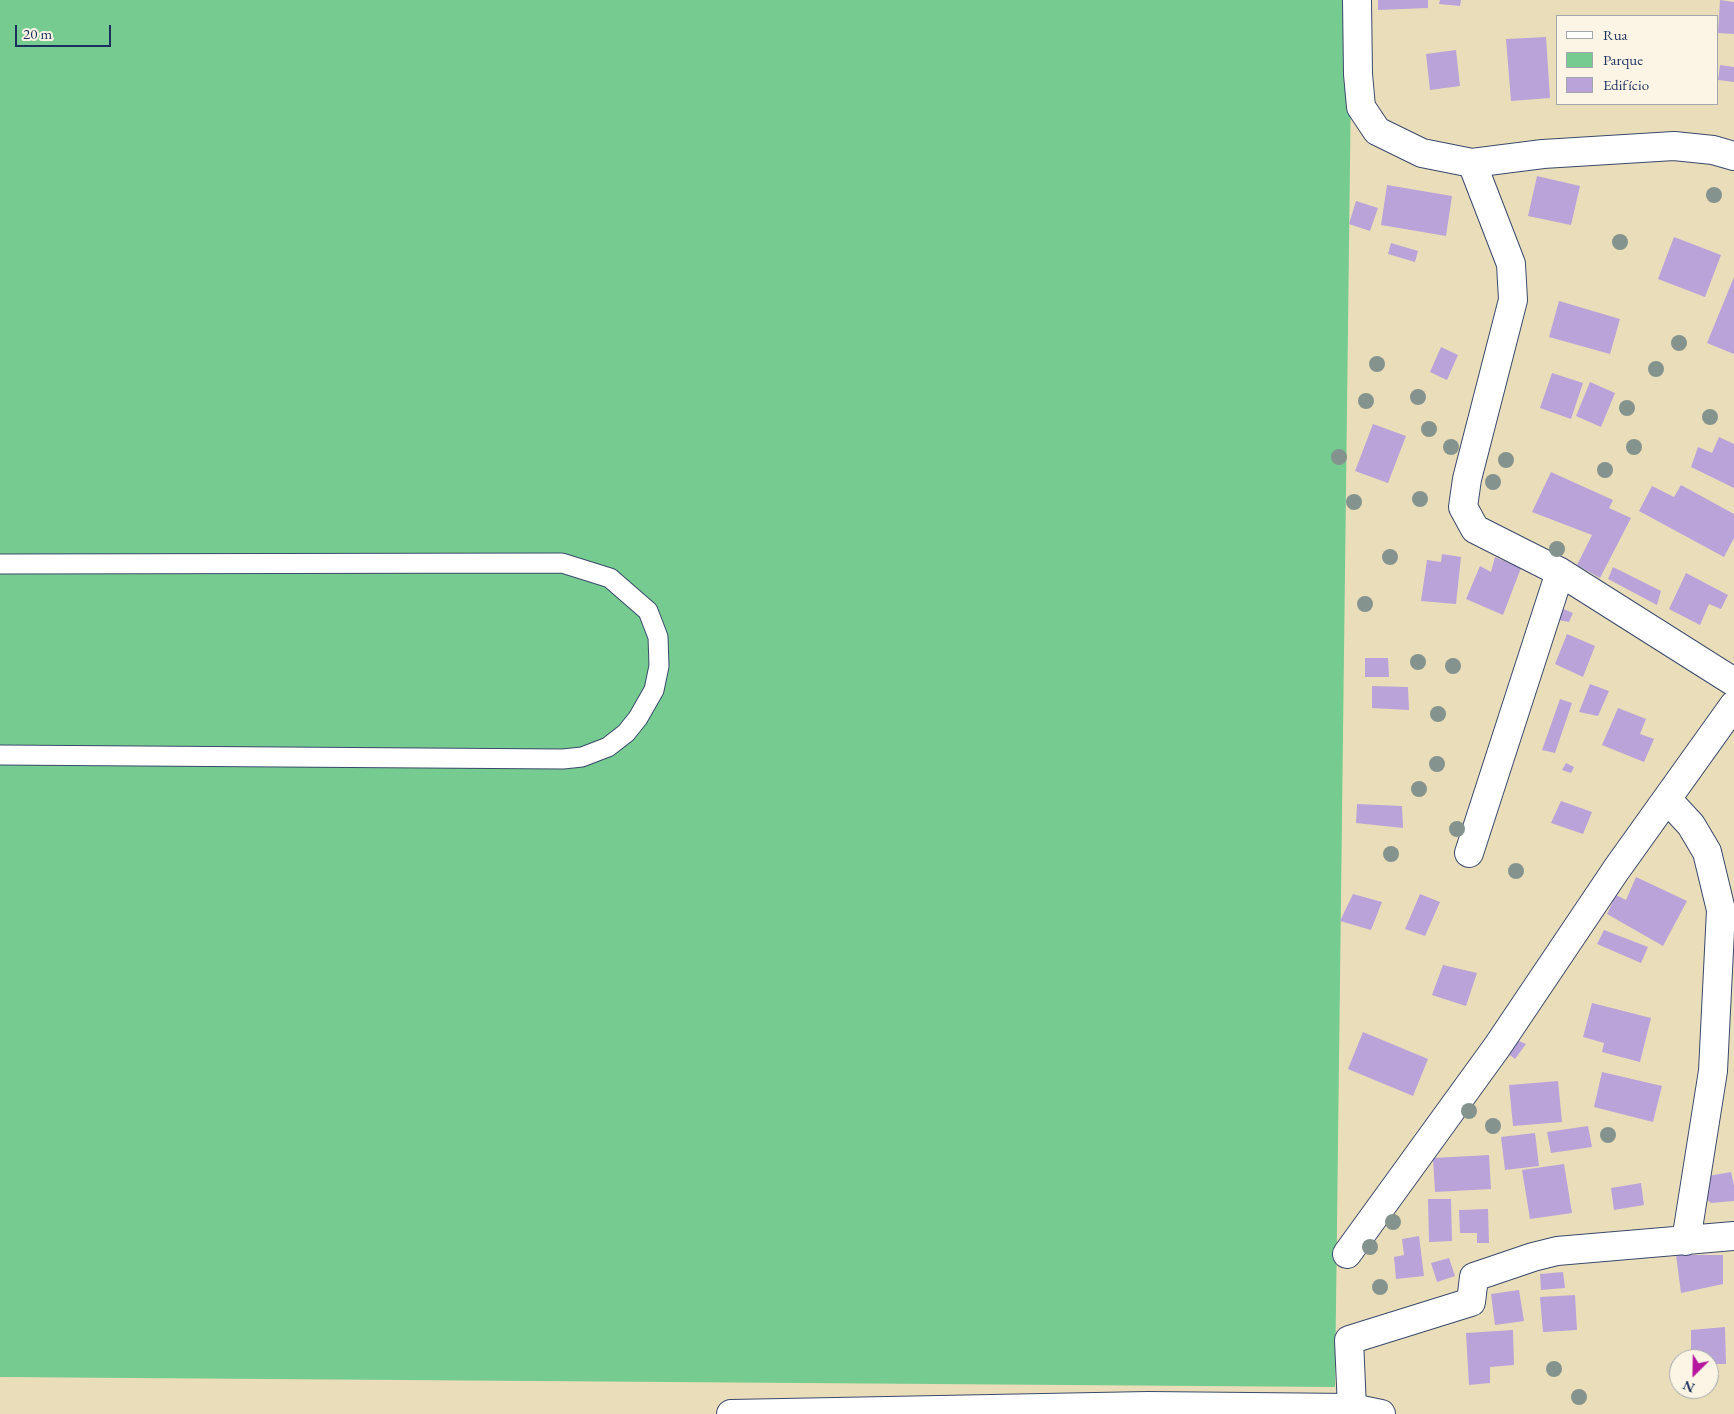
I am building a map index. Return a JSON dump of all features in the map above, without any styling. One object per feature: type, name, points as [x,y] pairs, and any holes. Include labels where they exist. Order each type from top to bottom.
[{"type":"street","points":[[1357,0],[1358,74],[1361,107],[1377,131],[1422,153],[1472,163],[1543,154],[1674,146],[1713,150],[1734,156]]},
{"type":"street","points":[[1472,163],[1511,264],[1513,300],[1466,479],[1463,507],[1475,528],[1560,572],[1734,682]]},
{"type":"street","points":[[1469,853],[1560,572]]},
{"type":"street","points":[[1347,1254],[1497,1047],[1616,870],[1734,705]]},
{"type":"street","points":[[1667,799],[1691,825],[1706,852],[1721,910],[1713,1072],[1686,1241]]},
{"type":"street","points":[[1352,1408],[1349,1340],[1471,1302],[1474,1277],[1557,1251],[1734,1236]]},
{"type":"street","points":[[731,1414],[1352,1408],[1380,1414]]},
{"type":"lane","points":[[0,564],[562,563],[610,578],[648,611],[658,637],[659,666],[654,690],[638,718],[626,733],[608,747],[582,757],[563,759],[0,755]]},
{"type":"green space","points":[[0,0],[1352,0],[1335,1387],[0,1377]]},
{"type":"building","points":[[1378,0],[1428,0],[1428,8],[1378,10]]},
{"type":"building","points":[[1440,0],[1461,0],[1460,6],[1439,4]]},
{"type":"building","points":[[1720,0],[1734,2],[1734,34],[1719,33]]},
{"type":"building","points":[[1546,37],[1550,98],[1511,101],[1506,39]]},
{"type":"building","points":[[1456,50],[1460,86],[1430,90],[1426,54]]},
{"type":"building","points":[[1720,65],[1734,67],[1734,82],[1719,80]]},
{"type":"building","points":[[1537,176],[1580,186],[1571,225],[1528,216]]},
{"type":"building","points":[[1387,185],[1452,196],[1446,236],[1381,225]]},
{"type":"building","points":[[1356,201],[1378,208],[1370,231],[1349,224]]},
{"type":"building","points":[[1674,237],[1721,255],[1705,297],[1658,279]]},
{"type":"building","points":[[1391,243],[1418,251],[1415,262],[1388,254]]},
{"type":"building","points":[[1734,277],[1734,354],[1707,343]]},
{"type":"building","points":[[1559,301],[1620,319],[1610,354],[1549,337]]},
{"type":"building","points":[[1441,347],[1458,355],[1447,380],[1430,372]]},
{"type":"building","points":[[1552,373],[1583,383],[1571,419],[1540,408]]},
{"type":"building","points":[[1590,382],[1615,393],[1601,427],[1576,416]]},
{"type":"building","points":[[1373,424],[1406,436],[1388,483],[1355,471]]},
{"type":"building","points":[[1719,437],[1734,444],[1734,488],[1691,467],[1698,447],[1712,453]]},
{"type":"building","points":[[1551,472],[1613,500],[1609,508],[1631,518],[1600,578],[1577,565],[1592,535],[1532,512]]},
{"type":"building","points":[[1681,485],[1734,514],[1734,538],[1724,557],[1639,511],[1652,486],[1674,497]]},
{"type":"building","points":[[1442,554],[1461,557],[1456,604],[1421,601],[1427,560],[1441,562]]},
{"type":"building","points":[[1495,557],[1521,568],[1503,615],[1466,599],[1480,566],[1491,572]]},
{"type":"building","points":[[1613,567],[1661,591],[1657,605],[1608,579]]},
{"type":"building","points":[[1686,573],[1728,595],[1721,609],[1709,604],[1700,625],[1669,609]]},
{"type":"building","points":[[1561,608],[1573,613],[1569,622],[1558,620]]},
{"type":"building","points":[[1567,634],[1595,646],[1583,677],[1555,664]]},
{"type":"building","points":[[1365,658],[1388,658],[1389,677],[1365,677]]},
{"type":"building","points":[[1590,684],[1609,691],[1598,716],[1579,712]]},
{"type":"building","points":[[1372,686],[1408,687],[1409,710],[1372,708]]},
{"type":"building","points":[[1560,699],[1572,703],[1555,753],[1542,750]]},
{"type":"building","points":[[1618,708],[1646,719],[1640,734],[1654,739],[1644,762],[1602,745]]},
{"type":"building","points":[[1566,763],[1574,767],[1571,773],[1562,770]]},
{"type":"building","points":[[1561,801],[1592,812],[1583,834],[1551,823]]},
{"type":"building","points":[[1357,804],[1402,806],[1403,828],[1356,823]]},
{"type":"building","points":[[1636,877],[1687,901],[1663,946],[1607,914],[1616,895],[1626,900]]},
{"type":"building","points":[[1353,894],[1382,902],[1371,930],[1340,921]]},
{"type":"building","points":[[1420,894],[1440,902],[1425,936],[1405,929]]},
{"type":"building","points":[[1604,930],[1648,947],[1641,963],[1597,944]]},
{"type":"building","points":[[1443,965],[1477,973],[1466,1006],[1432,995]]},
{"type":"building","points":[[1592,1003],[1651,1018],[1640,1062],[1602,1052],[1604,1043],[1583,1037]]},
{"type":"building","points":[[1363,1032],[1428,1059],[1413,1096],[1348,1069]]},
{"type":"building","points":[[1512,1038],[1526,1044],[1515,1059],[1503,1050]]},
{"type":"building","points":[[1602,1072],[1662,1086],[1653,1122],[1594,1107]]},
{"type":"building","points":[[1558,1081],[1562,1122],[1513,1126],[1509,1085]]},
{"type":"building","points":[[1588,1126],[1592,1147],[1551,1153],[1547,1132]]},
{"type":"building","points":[[1535,1133],[1539,1166],[1505,1170],[1501,1137]]},
{"type":"building","points":[[1489,1155],[1491,1189],[1435,1192],[1433,1158]]},
{"type":"building","points":[[1564,1164],[1572,1213],[1530,1219],[1522,1170]]},
{"type":"building","points":[[1731,1172],[1734,1186],[1734,1201],[1711,1203],[1700,1194],[1696,1178]]},
{"type":"building","points":[[1641,1183],[1644,1205],[1614,1210],[1611,1188]]},
{"type":"building","points":[[1428,1199],[1451,1199],[1452,1241],[1429,1242]]},
{"type":"building","points":[[1488,1209],[1489,1243],[1477,1243],[1477,1233],[1460,1233],[1459,1210]]},
{"type":"building","points":[[1419,1236],[1424,1276],[1396,1279],[1394,1257],[1404,1255],[1402,1239]]},
{"type":"building","points":[[1676,1255],[1723,1255],[1723,1284],[1681,1293]]},
{"type":"building","points":[[1449,1258],[1455,1276],[1437,1282],[1431,1263]]},
{"type":"building","points":[[1563,1272],[1565,1288],[1541,1290],[1540,1274]]},
{"type":"building","points":[[1519,1290],[1524,1321],[1495,1325],[1491,1294]]},
{"type":"building","points":[[1575,1295],[1577,1330],[1543,1332],[1540,1297]]},
{"type":"building","points":[[1725,1327],[1726,1364],[1719,1364],[1719,1349],[1691,1349],[1691,1330]]},
{"type":"building","points":[[1513,1330],[1514,1365],[1490,1367],[1490,1383],[1469,1385],[1466,1333]]}]
